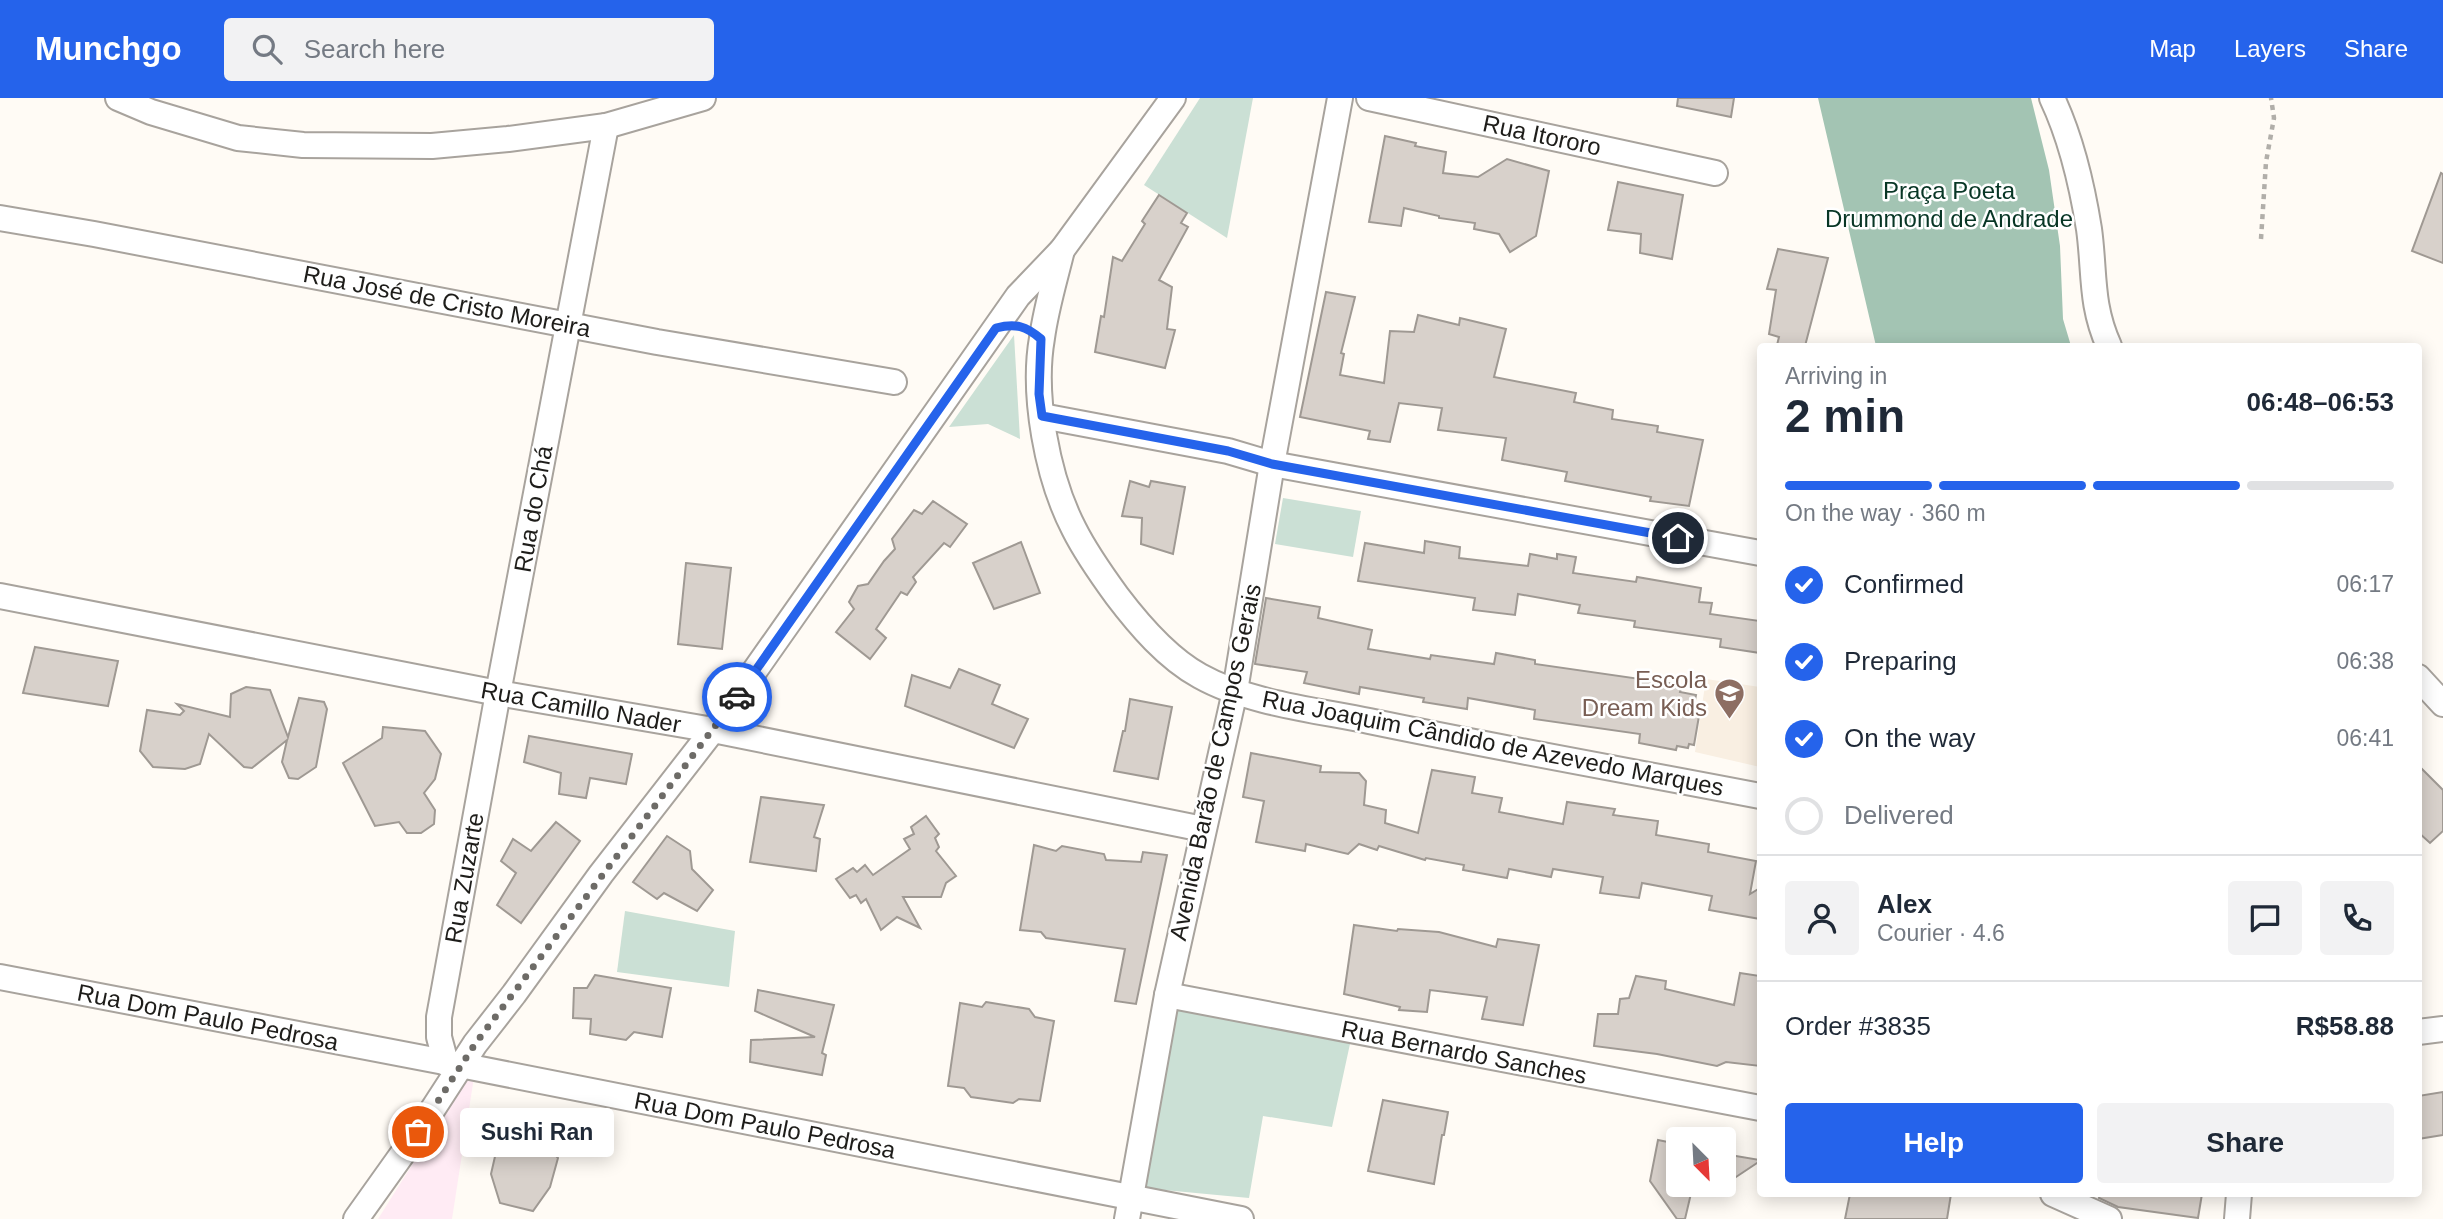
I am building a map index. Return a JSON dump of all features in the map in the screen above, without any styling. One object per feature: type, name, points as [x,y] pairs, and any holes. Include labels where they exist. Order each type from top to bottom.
[{"type":"street","points":[[118,98],[151,112],[238,138],[303,145],[432,146],[606,126],[703,98]]},
{"type":"street","name":"Rua Joaquim Cândido de Azevedo Marques","points":[[356,1219],[418,1132],[453,1064],[713,730],[1018,296],[1062,250],[1173,98]]},
{"type":"street","name":"Avenida Barão de Campos Gerais","points":[[1128,1208],[1167,995],[1235,691],[1272,464],[1340,98]]},
{"type":"street","name":"Rua Itororo","points":[[1369,98],[1715,173]]},
{"type":"street","points":[[2052,98],[2077,170],[2089,231],[2093,295],[2099,324],[2108,343]]},
{"type":"street","name":"Rua do Chá","points":[[498,693],[606,126]]},
{"type":"street","name":"Rua José de Cristo Moreira","points":[[0,218],[94,233],[569,325],[894,382]]},
{"type":"street","name":"Rua Joaquim Cândido de Azevedo Marques","points":[[1062,250],[1041,339],[1039,394],[1057,488],[1072,527],[1094,564],[1135,619],[1171,655],[1200,676],[1235,691],[1271,701],[1444,737],[1757,795]]},
{"type":"street","points":[[996,328],[1021,326],[1041,339]]},
{"type":"street","points":[[1042,416],[1228,451],[1272,464],[1757,552]]},
{"type":"street","name":"Rua Camillo Nader","points":[[0,596],[498,693],[713,730],[1203,829]]},
{"type":"street","points":[[2422,681],[2443,704]]},
{"type":"street","name":"Rua Zuzarte","points":[[453,1064],[439,1037],[439,1017],[498,693]]},
{"type":"street","name":"Rua Dom Paulo Pedrosa","points":[[0,977],[453,1064],[1128,1208],[1241,1219]]},
{"type":"street","name":"Rua Bernardo Sanches","points":[[1167,995],[1757,1107]]},
{"type":"street","points":[[2422,1032],[2443,1029]]},
{"type":"street","points":[[2060,1197],[2109,1219]]},
{"type":"street","points":[[2237,1219],[2239,1197]]},
{"type":"path","points":[[2261,239],[2266,162],[2274,117],[2270,98]]},
{"type":"shaded area","name":"Escola Dream Kids","points":[[1706,679],[1757,687],[1757,766],[1695,752]]},
{"type":"shaded area","points":[[468,1076],[474,1077],[452,1219],[378,1219]]},
{"type":"green space","points":[[1200,98],[1253,98],[1227,238],[1144,185]]},
{"type":"green space","name":"Praça Poeta Drummond de Andrade","points":[[1818,98],[2031,98],[2049,170],[2060,246],[2063,319],[2070,343],[1875,343]]},
{"type":"green space","points":[[1014,335],[1020,439],[988,424],[949,427]]},
{"type":"green space","points":[[1283,498],[1361,511],[1353,557],[1275,544]]},
{"type":"green space","points":[[625,911],[735,931],[729,987],[617,972]]},
{"type":"green space","points":[[1167,995],[1353,1030],[1332,1127],[1263,1116],[1249,1198],[1132,1187]]},
{"type":"building","points":[[1678,98],[1734,98],[1731,117],[1677,106]]},
{"type":"building","points":[[1385,136],[1446,152],[1443,173],[1478,177],[1507,159],[1549,171],[1536,236],[1510,252],[1499,234],[1474,229],[1475,223],[1439,218],[1404,208],[1401,226],[1369,222]]},
{"type":"building","points":[[2441,173],[2443,174],[2443,263],[2412,251]]},
{"type":"building","points":[[1618,182],[1683,195],[1672,259],[1640,253],[1641,234],[1608,230]]},
{"type":"building","points":[[1159,195],[1187,213],[1181,223],[1188,227],[1159,280],[1172,287],[1167,329],[1175,330],[1165,368],[1095,352],[1101,316],[1104,317],[1113,257],[1122,261],[1145,224],[1142,221]]},
{"type":"building","points":[[1778,249],[1828,258],[1806,343],[1778,343],[1779,337],[1769,334],[1776,290],[1767,289]]},
{"type":"building","points":[[1326,292],[1355,297],[1341,353],[1344,354],[1340,375],[1384,383],[1390,331],[1414,332],[1418,315],[1459,325],[1460,318],[1506,329],[1494,377],[1576,393],[1574,402],[1613,410],[1612,419],[1658,426],[1657,432],[1703,440],[1689,506],[1650,501],[1651,497],[1565,481],[1567,472],[1502,460],[1506,438],[1438,430],[1442,408],[1399,403],[1390,442],[1368,439],[1370,431],[1300,417]]},
{"type":"building","points":[[1130,481],[1149,487],[1151,481],[1185,487],[1173,554],[1141,544],[1142,518],[1122,516]]},
{"type":"building","points":[[933,501],[967,524],[950,547],[944,543],[913,577],[916,582],[907,595],[901,592],[876,629],[886,638],[870,659],[836,632],[854,609],[849,602],[858,586],[868,584],[895,549],[892,539],[914,510],[922,514]]},
{"type":"building","points":[[1425,541],[1460,547],[1459,558],[1528,566],[1530,554],[1557,559],[1557,554],[1576,557],[1573,573],[1636,582],[1637,577],[1701,588],[1699,602],[1712,603],[1710,614],[1757,621],[1757,653],[1720,647],[1721,639],[1634,627],[1635,621],[1578,613],[1580,605],[1518,594],[1515,615],[1473,610],[1475,598],[1358,581],[1365,543],[1424,553]]},
{"type":"building","points":[[1021,542],[1040,593],[994,609],[973,563]]},
{"type":"building","points":[[686,563],[731,568],[722,649],[678,644]]},
{"type":"building","points":[[1266,598],[1320,607],[1318,618],[1372,630],[1368,649],[1430,659],[1431,655],[1494,664],[1496,653],[1535,660],[1535,664],[1682,685],[1680,692],[1696,695],[1692,715],[1699,716],[1694,745],[1689,744],[1688,748],[1677,746],[1676,750],[1639,743],[1640,734],[1534,719],[1535,710],[1468,698],[1467,709],[1423,702],[1424,698],[1360,687],[1359,694],[1304,683],[1307,672],[1255,664]]},
{"type":"building","points":[[35,647],[118,661],[108,706],[23,693]]},
{"type":"building","points":[[959,669],[1000,685],[992,704],[1028,719],[1014,748],[905,706],[912,675],[950,688]]},
{"type":"building","points":[[246,687],[270,690],[288,737],[299,698],[324,702],[327,709],[316,767],[298,779],[289,778],[282,762],[287,740],[252,768],[244,767],[209,734],[200,764],[185,769],[153,767],[140,751],[147,710],[180,715],[184,711],[177,704],[230,717],[231,694]]},
{"type":"building","points":[[1130,699],[1172,707],[1158,779],[1114,771]]},
{"type":"building","points":[[383,727],[425,731],[441,754],[435,779],[424,793],[435,810],[434,824],[421,833],[407,833],[399,822],[375,826],[343,763],[382,738]]},
{"type":"building","points":[[529,736],[632,754],[626,784],[590,778],[586,798],[559,794],[561,773],[524,762]]},
{"type":"building","points":[[1251,753],[1321,766],[1320,772],[1359,773],[1366,781],[1364,805],[1386,810],[1385,823],[1418,833],[1432,770],[1475,777],[1472,793],[1502,798],[1499,812],[1563,824],[1567,802],[1615,809],[1613,815],[1658,821],[1656,835],[1709,844],[1708,852],[1756,861],[1750,894],[1757,890],[1757,918],[1709,910],[1712,896],[1642,883],[1639,898],[1600,893],[1603,877],[1553,869],[1551,877],[1509,869],[1507,878],[1463,870],[1464,865],[1426,858],[1425,860],[1379,846],[1377,850],[1359,844],[1348,854],[1306,844],[1305,851],[1256,842],[1264,801],[1243,797]]},
{"type":"building","points":[[2422,769],[2443,790],[2443,831],[2430,843],[2422,836]]},
{"type":"building","points":[[761,797],[824,805],[814,837],[820,839],[816,871],[750,862]]},
{"type":"building","points":[[926,816],[939,834],[935,838],[939,847],[936,851],[956,876],[946,883],[941,897],[903,897],[920,928],[897,917],[881,930],[866,899],[861,903],[856,895],[850,898],[836,879],[853,868],[857,872],[865,865],[873,875],[910,849],[904,839],[914,834],[911,827]]},
{"type":"building","points":[[556,822],[580,841],[521,923],[497,905],[516,873],[501,861],[513,839],[531,851]]},
{"type":"building","points":[[667,836],[690,851],[692,869],[713,890],[697,911],[664,893],[657,899],[633,882]]},
{"type":"building","points":[[1034,845],[1056,851],[1062,846],[1104,854],[1106,860],[1141,862],[1143,852],[1167,855],[1136,1004],[1115,1001],[1125,949],[1046,938],[1041,932],[1020,930]]},
{"type":"building","points":[[1354,925],[1397,931],[1439,932],[1496,947],[1498,939],[1539,945],[1523,1025],[1482,1019],[1487,997],[1430,990],[1427,1012],[1399,1010],[1400,1007],[1344,994]]},
{"type":"building","points":[[1740,973],[1757,976],[1757,1066],[1726,1062],[1717,1066],[1657,1054],[1594,1046],[1598,1014],[1618,1014],[1620,999],[1629,998],[1636,976],[1666,981],[1665,989],[1734,1005]]},
{"type":"building","points":[[595,975],[671,988],[662,1037],[634,1032],[626,1040],[590,1034],[591,1019],[573,1018],[574,988],[587,988]]},
{"type":"building","points":[[758,990],[834,1005],[822,1053],[826,1055],[822,1075],[750,1062],[751,1040],[815,1037],[755,1011]]},
{"type":"building","points":[[986,1002],[1029,1009],[1035,1017],[1054,1021],[1040,1101],[1019,1099],[1013,1103],[971,1097],[964,1088],[948,1086],[960,1003],[982,1007]]},
{"type":"building","points":[[2443,1092],[2443,1135],[2422,1138],[2422,1095]]},
{"type":"building","points":[[1383,1100],[1448,1112],[1434,1184],[1368,1171]]},
{"type":"building","points":[[512,1119],[526,1121],[558,1158],[550,1187],[533,1211],[500,1203],[491,1174],[502,1126]]},
{"type":"building","points":[[1658,1140],[1666,1142],[1666,1197],[1690,1197],[1685,1219],[1677,1219],[1650,1181]]},
{"type":"building","points":[[1736,1156],[1757,1160],[1757,1163],[1736,1177]]},
{"type":"building","points":[[1849,1197],[1951,1197],[1947,1219],[1845,1219]]},
{"type":"building","points":[[2202,1197],[2198,1218],[2118,1207],[2099,1198]]},
{"type":"way so far","points":[[418,1132],[475,1044],[737,697]]},
{"type":"place","name":"Escola Dream Kids","points":[[1730,720]]},
{"type":"place","name":"Sushi Ran","points":[[418,1132]]},
{"type":"route","points":[[737,697],[996,328],[1003,326],[1018,325],[1028,328],[1041,339],[1039,394],[1042,416],[1228,451],[1272,464],[1678,538]]}]
